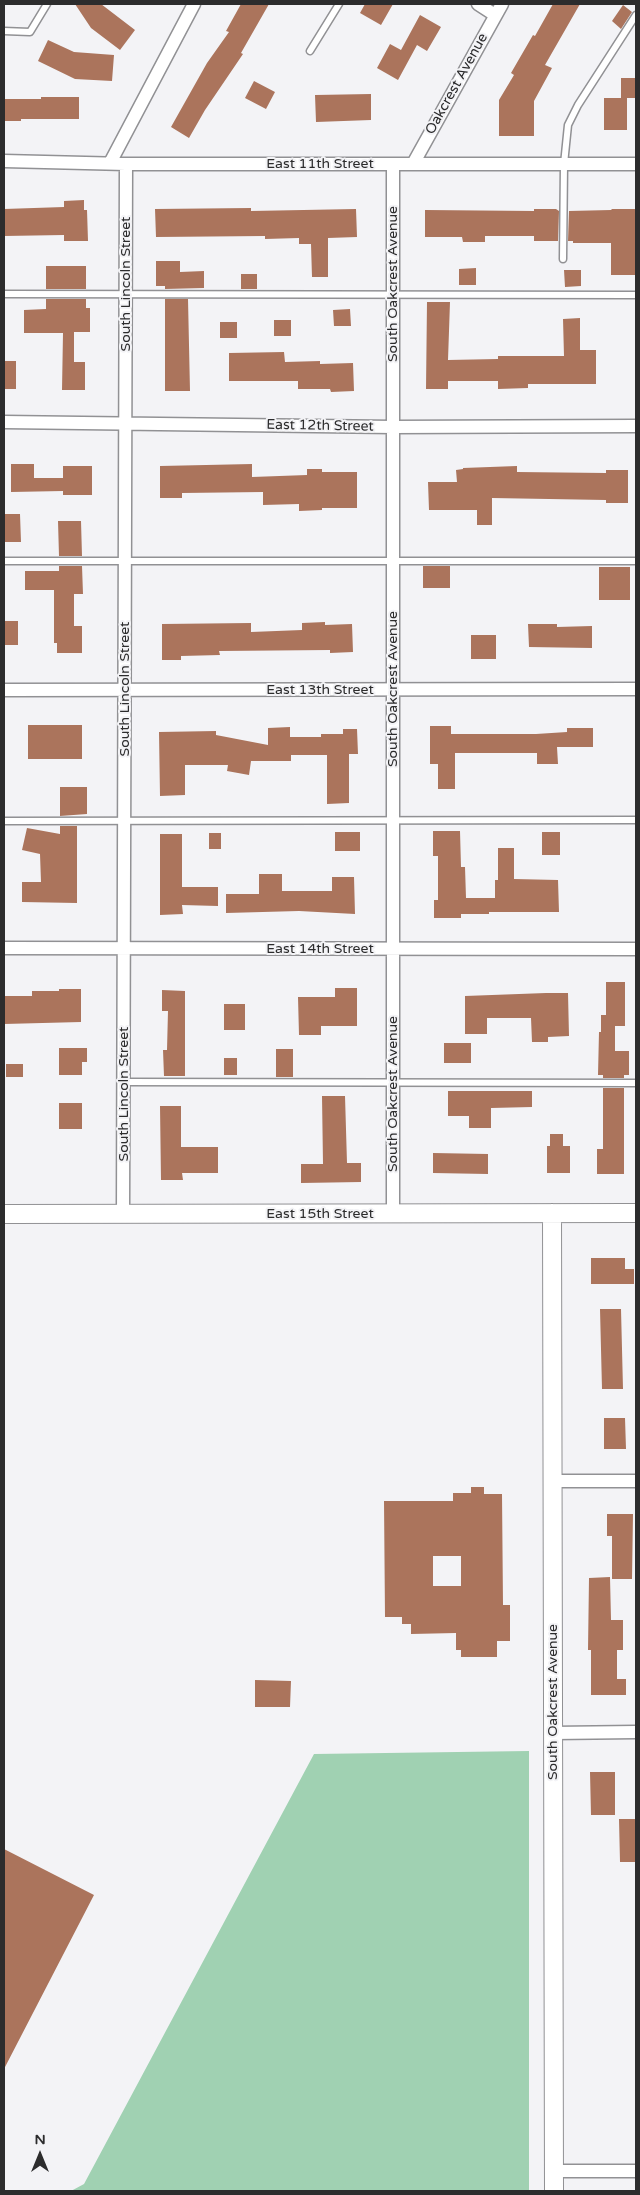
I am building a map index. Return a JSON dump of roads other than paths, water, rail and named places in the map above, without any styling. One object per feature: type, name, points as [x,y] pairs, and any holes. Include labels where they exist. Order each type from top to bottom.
[{"type":"street","points":[[110,163],[194,4]]},
{"type":"street","points":[[478,4],[498,9]]},
{"type":"street","name":"Oakcrest Avenue","points":[[413,164],[498,9]]},
{"type":"street","name":"East 11th Street","points":[[4,161],[126,164],[636,164]]},
{"type":"street","name":"South Lincoln Street","points":[[123,1214],[126,164]]},
{"type":"street","name":"South Oakcrest Avenue","points":[[393,164],[393,1214]]},
{"type":"street","name":"East 12th Street","points":[[4,422],[126,422],[393,427],[636,426]]},
{"type":"street","name":"East 13th Street","points":[[4,690],[636,689]]},
{"type":"street","name":"East 14th Street","points":[[4,948],[636,949]]},
{"type":"street","name":"South Oakcrest Avenue","points":[[552,1213],[554,2191]]},
{"type":"street","name":"East 15th Street","points":[[4,1214],[636,1213]]},
{"type":"street","points":[[553,1481],[636,1481]]},
{"type":"street","points":[[553,1733],[636,1732]]},
{"type":"street","points":[[554,2171],[636,2171]]},
{"type":"lane","points":[[4,31],[30,32],[47,4]]},
{"type":"lane","points":[[310,51],[339,4]]},
{"type":"lane","points":[[563,259],[564,164],[568,125],[578,105],[636,15]]},
{"type":"lane","points":[[4,294],[636,295]]},
{"type":"lane","points":[[4,561],[636,561]]},
{"type":"lane","points":[[4,820],[636,820]]},
{"type":"lane","points":[[124,1082],[393,1084],[636,1082]]}]
